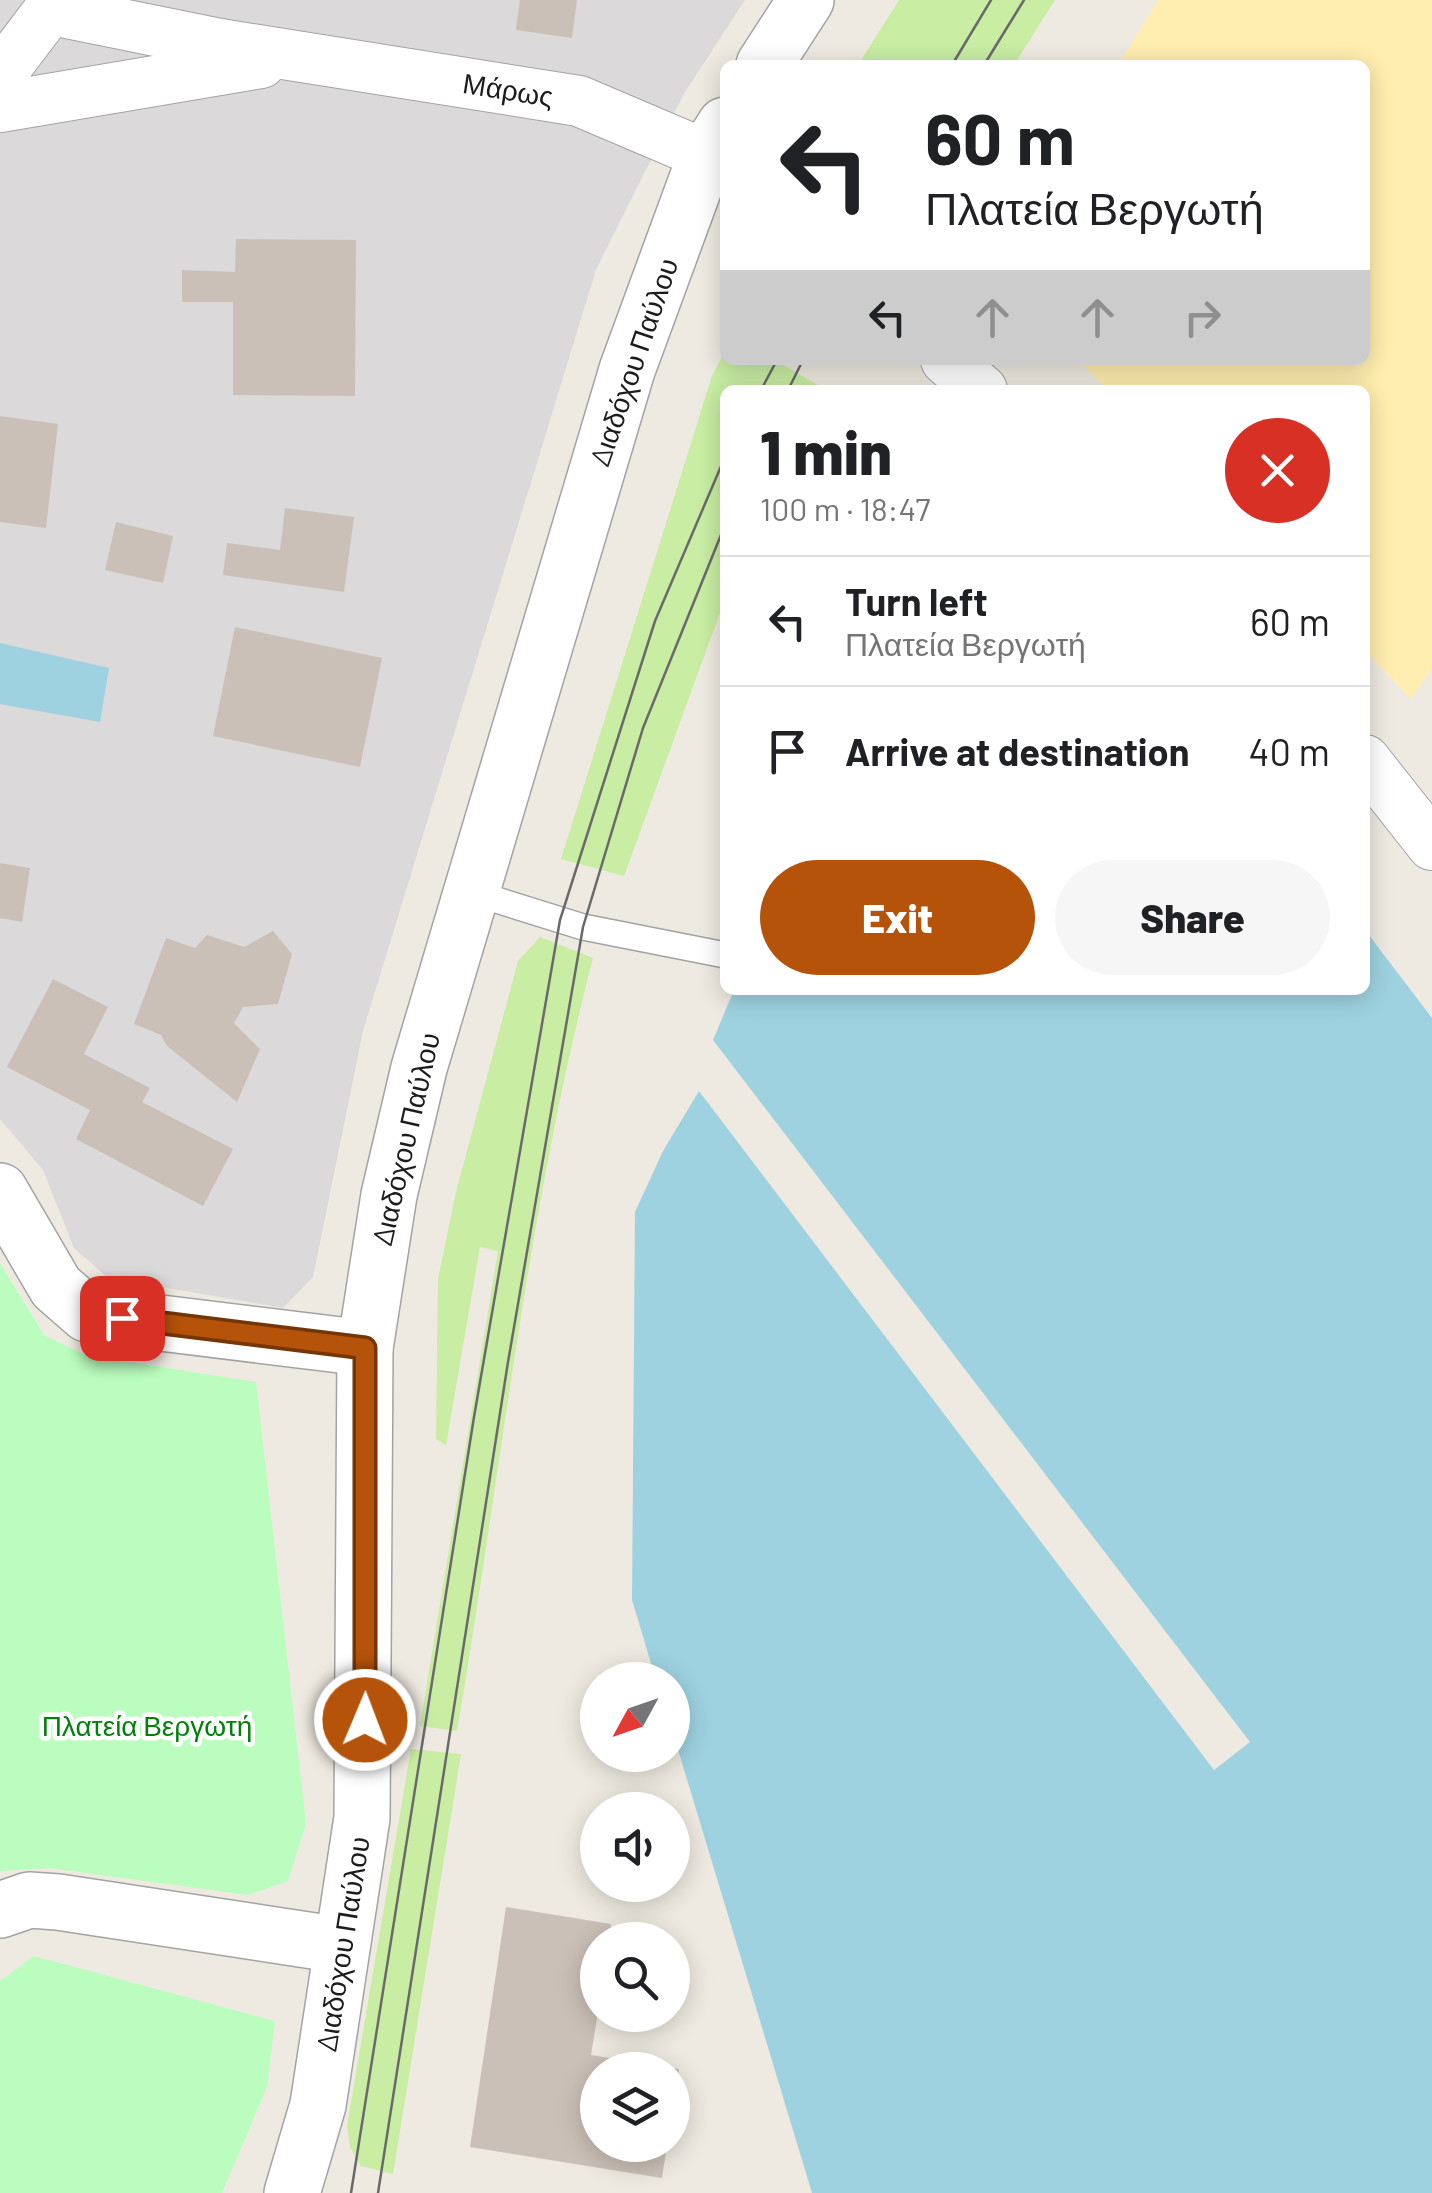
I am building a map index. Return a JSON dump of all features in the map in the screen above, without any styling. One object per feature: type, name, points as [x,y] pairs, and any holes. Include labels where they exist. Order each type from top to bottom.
[{"type":"street","points":[[767,60],[806,0]]},
{"type":"street","name":"Μάρως","points":[[0,75],[54,5],[300,56],[579,101],[719,151]]},
{"type":"street","name":"Μάρως","points":[[0,107],[300,56]]},
{"type":"street","name":"Διαδόχου Παύλου","points":[[299,2192],[318,2104],[362,1818],[365,1348],[390,1195],[418,1068],[627,370],[719,151]]},
{"type":"street","points":[[952,365],[976,385]]},
{"type":"street","points":[[1370,766],[1432,845]]},
{"type":"street","points":[[0,1191],[56,1287],[87,1314],[365,1348]]},
{"type":"street","points":[[0,1910],[29,1900],[58,1902],[340,1945]]},
{"type":"lane","points":[[471,892],[583,927],[720,954]]},
{"type":"shaded area","points":[[0,0],[745,0],[685,92],[596,270],[363,1031],[313,1277],[283,1308],[108,1278],[74,1248],[43,1170],[0,1119]]},
{"type":"green space","points":[[899,0],[1055,0],[1017,60],[861,60]]},
{"type":"green space","points":[[720,361],[720,365],[784,365],[818,385],[720,385],[720,613],[624,876],[561,859]]},
{"type":"green space","points":[[540,937],[593,958],[550,1149],[457,1731],[420,1726],[498,1251],[480,1247],[446,1445],[436,1439],[438,1279],[456,1192],[518,961]]},
{"type":"green space","name":"Πλατεία Βεργωτή","points":[[0,1263],[44,1335],[85,1355],[256,1382],[306,1824],[288,1881],[248,1895],[50,1868],[0,1871]]},
{"type":"green space","points":[[411,1749],[461,1754],[393,2174],[361,2166],[350,2147],[347,2126]]},
{"type":"green space","points":[[34,1956],[275,2021],[267,2087],[222,2193],[0,2193],[0,1981]]},
{"type":"sand","points":[[1158,0],[1432,0],[1432,668],[1411,699],[1370,656],[1370,385],[1103,385],[1083,365],[1370,365],[1370,60],[1121,60]]},
{"type":"water","points":[[0,643],[109,668],[100,722],[0,704]]},
{"type":"water","points":[[1370,937],[1432,1018],[1432,2193],[812,2193],[685,1772],[690,1772],[690,1662],[651,1662],[632,1600],[635,1212],[663,1151],[699,1091],[1214,1770],[1250,1742],[713,1040],[732,995],[1370,995]]},
{"type":"building","points":[[520,0],[577,0],[572,38],[516,30]]},
{"type":"building","points":[[236,239],[356,240],[355,396],[233,395],[233,302],[182,302],[182,270],[235,272]]},
{"type":"building","points":[[0,416],[58,424],[46,528],[0,522]]},
{"type":"building","points":[[285,508],[354,517],[344,592],[223,575],[227,543],[280,550]]},
{"type":"building","points":[[116,522],[173,536],[163,583],[105,570]]},
{"type":"building","points":[[235,627],[382,658],[360,767],[213,736]]},
{"type":"building","points":[[0,863],[30,868],[22,922],[0,918]]},
{"type":"building","points":[[273,931],[292,954],[278,1004],[243,1007],[234,1023],[260,1049],[237,1102],[167,1046],[161,1035],[134,1024],[166,938],[195,948],[207,935],[244,947]]},
{"type":"building","points":[[53,979],[108,1007],[84,1054],[150,1088],[142,1102],[233,1149],[203,1206],[76,1139],[90,1110],[7,1067]]},
{"type":"building","points":[[506,1907],[599,1922],[580,1922],[580,2032],[595,2032],[591,2052],[580,2052],[580,2162],[664,2162],[662,2178],[470,2147]]},
{"type":"tram line","points":[[955,60],[991,0]]},
{"type":"tram line","points":[[987,60],[1024,0]]},
{"type":"tram line","points":[[764,385],[774,365]]},
{"type":"tram line","points":[[790,385],[800,365]]},
{"type":"tram line","points":[[351,2193],[474,1417],[560,920],[655,621],[720,469]]},
{"type":"tram line","points":[[378,2193],[508,1362],[583,927],[643,728],[720,537]]},
{"type":"route","points":[[122,1318],[365,1348],[365,1720]]}]
